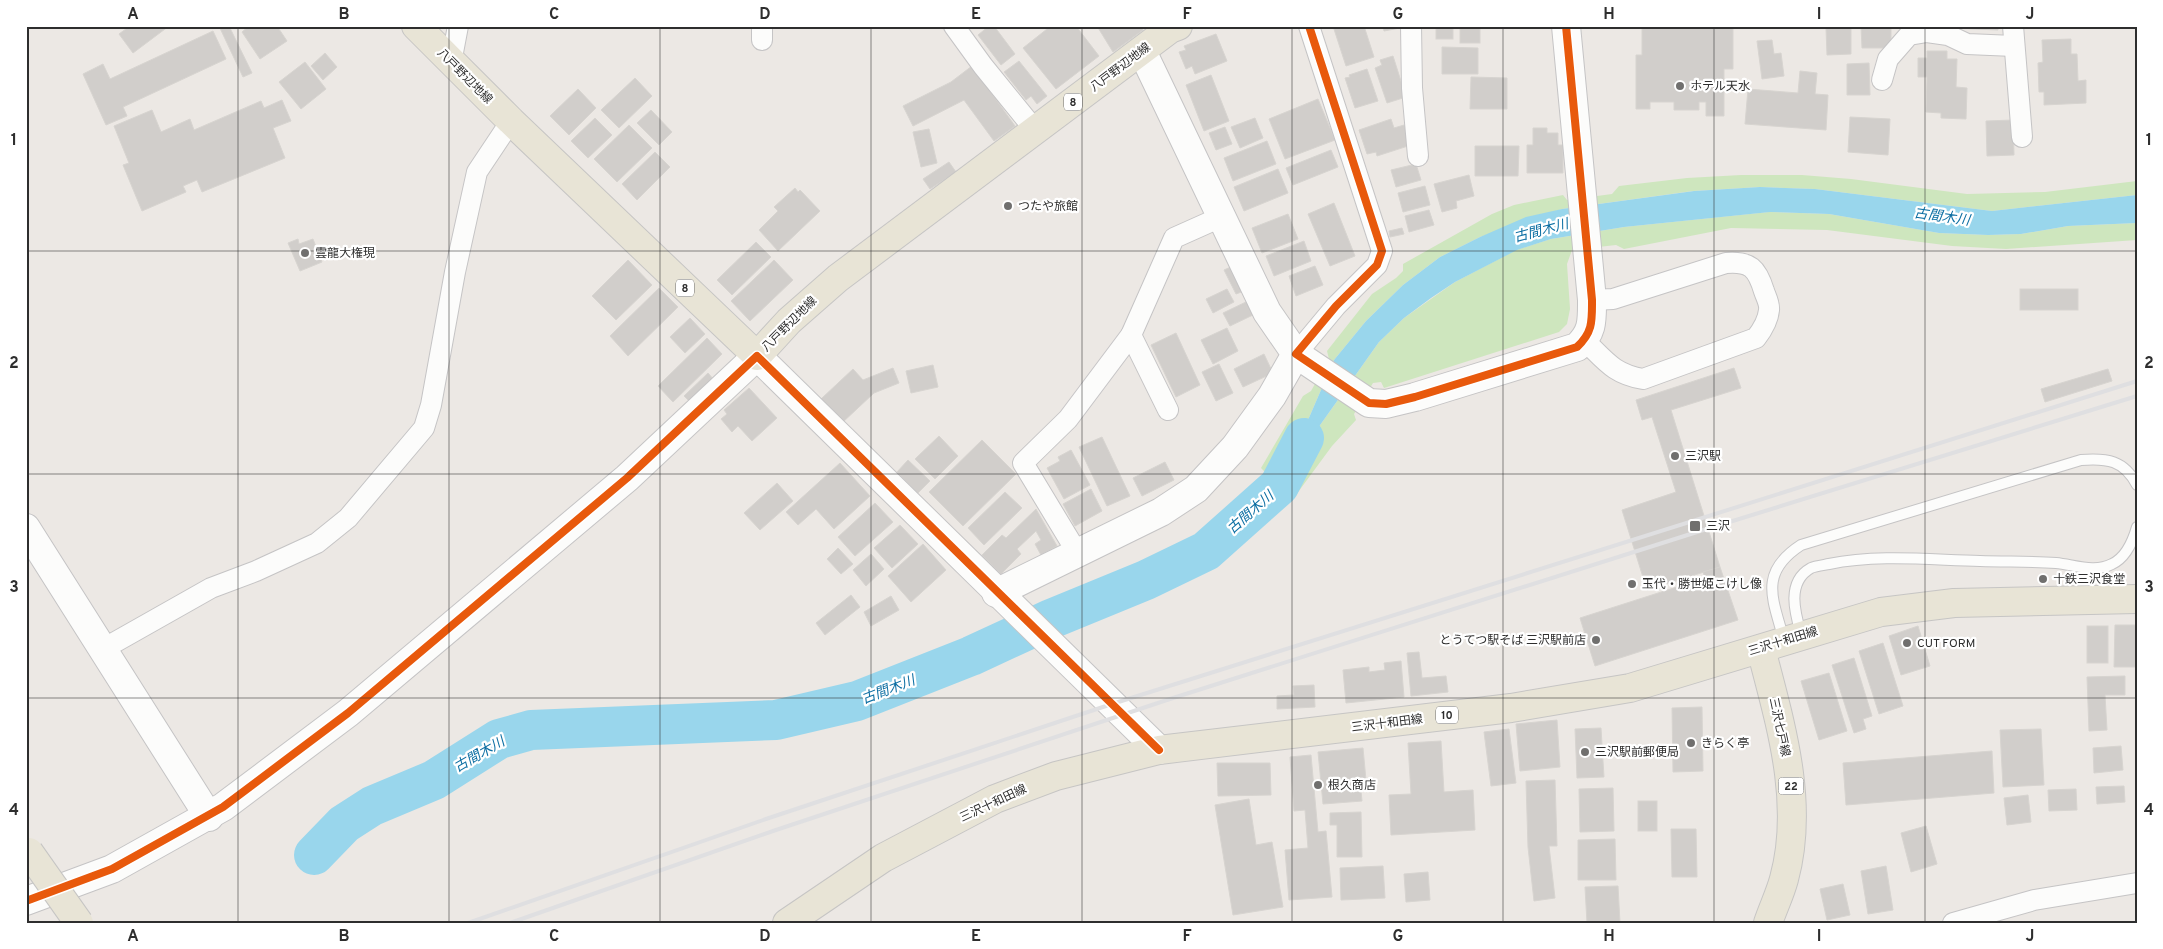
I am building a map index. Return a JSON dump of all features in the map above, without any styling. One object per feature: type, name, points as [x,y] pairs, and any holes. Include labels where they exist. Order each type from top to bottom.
[{"type":"main road","name":"八戸野辺地線","points":[[416,26],[511,122],[757,356],[789,321],[838,278],[1170,29],[1178,26]]},
{"type":"main road","name":"三沢十和田線","points":[[787,923],[883,858],[995,799],[1056,776],[1159,750],[1511,708],[1630,688],[1880,612],[1944,604],[2137,599]]},
{"type":"main road","name":"三沢七戸線","points":[[1768,923],[1784,878],[1792,827],[1791,783],[1785,743],[1783,642]]},
{"type":"main road","points":[[28,850],[79,923]]},
{"type":"street","points":[[451,63],[458,26]]},
{"type":"street","points":[[954,26],[983,66],[1035,130]]},
{"type":"street","points":[[1002,598],[1078,554],[1161,512],[1196,489],[1235,447],[1302,358],[1336,306],[1377,265],[1382,251],[1310,26]]},
{"type":"street","points":[[1410,26],[1412,88],[1418,156]]},
{"type":"street","points":[[1142,51],[1267,312],[1302,358],[1369,403],[1386,404],[1415,397],[1577,347],[1584,340],[1592,326],[1592,300],[1566,26]]},
{"type":"street","points":[[1882,80],[1888,59],[1909,35],[1927,32],[1948,35],[1967,44],[2014,36],[2022,137]]},
{"type":"street","points":[[103,649],[211,588],[256,571],[318,543],[348,518],[424,428],[431,405],[455,272],[477,172],[511,122]]},
{"type":"street","points":[[1078,554],[1023,463],[1068,419],[1131,335],[1174,238],[1222,218]]},
{"type":"street","points":[[1584,340],[1613,368],[1626,376],[1643,379],[1756,338],[1766,324],[1770,308],[1761,279],[1753,268],[1741,262],[1726,263],[1613,299],[1592,300]]},
{"type":"street","points":[[1131,335],[1168,410]]},
{"type":"street","points":[[26,901],[112,869],[209,817],[371,694],[627,478],[757,356],[1159,750]]},
{"type":"street","points":[[26,528],[209,817]]},
{"type":"street","points":[[1953,923],[2034,900],[2137,883]]},
{"type":"lane","points":[[1783,642],[1772,597],[1773,578],[1778,564],[1787,554],[1801,546],[2081,460],[2101,458],[2118,464],[2130,473],[2137,485]]},
{"type":"lane","points":[[1783,642],[1794,607],[1794,594],[1800,579],[1811,568],[1852,559],[2056,563],[2099,568],[2114,564],[2127,550],[2134,539],[2137,528]]},
{"type":"green space","points":[[1741,175],[1802,175],[1851,179],[1967,194],[2045,192],[2137,181],[2137,195],[1992,211],[1815,189],[1760,187],[1693,191],[1562,209],[1480,237],[1440,257],[1403,285],[1366,321],[1334,360],[1308,420],[1290,440],[1275,482],[1261,468],[1303,396],[1311,391],[1329,359],[1327,351],[1372,294],[1403,271],[1403,264],[1492,214],[1514,205],[1563,195],[1567,200],[1612,194],[1619,186],[1687,178]]},
{"type":"green space","points":[[1769,212],[1829,214],[1939,233],[1988,235],[2021,234],[2068,226],[2137,223],[2137,240],[2006,249],[1952,246],[1827,230],[1731,228],[1624,249],[1616,245],[1572,250],[1567,264],[1570,309],[1567,324],[1559,332],[1384,388],[1381,382],[1373,383],[1354,414],[1356,420],[1332,446],[1293,499],[1281,488],[1301,452],[1379,342],[1404,318],[1455,282],[1516,250],[1551,239],[1624,227]]},
{"type":"water","points":[[1760,187],[1815,189],[1992,211],[2137,195],[2137,223],[2068,226],[2021,234],[1988,235],[1939,233],[1829,214],[1770,212],[1624,227],[1551,239],[1517,250],[1455,282],[1404,318],[1379,342],[1301,452],[1281,488],[1275,482],[1290,440],[1308,420],[1334,360],[1366,321],[1403,285],[1440,257],[1526,217],[1562,209],[1694,191]]},
{"type":"building","points":[[130,26],[169,26],[133,53],[119,34]]},
{"type":"building","points":[[219,26],[229,26],[252,73],[243,77]]},
{"type":"building","points":[[249,26],[277,26],[287,41],[260,59],[242,32]]},
{"type":"building","points":[[989,26],[994,26],[1015,54],[1001,65],[978,35]]},
{"type":"building","points":[[1046,26],[1076,26],[1099,56],[1056,89],[1023,48],[1047,29]]},
{"type":"building","points":[[1097,26],[1140,26],[1143,30],[1113,52]]},
{"type":"building","points":[[1333,26],[1364,26],[1374,57],[1346,66]]},
{"type":"building","points":[[1383,26],[1405,26],[1405,27],[1384,31]]},
{"type":"building","points":[[1436,26],[1453,26],[1453,39],[1436,39]]},
{"type":"building","points":[[1460,26],[1480,26],[1480,43],[1460,43]]},
{"type":"building","name":"ホテル天水","points":[[1642,26],[1733,26],[1733,69],[1724,69],[1724,116],[1706,116],[1706,102],[1699,102],[1699,110],[1674,110],[1674,102],[1650,102],[1650,109],[1636,109],[1636,55],[1642,55]]},
{"type":"building","points":[[1861,26],[1891,26],[1891,48],[1862,48]]},
{"type":"building","points":[[1953,26],[1998,26],[1998,30],[1953,28]]},
{"type":"building","points":[[1851,27],[1851,54],[1827,55],[1826,28]]},
{"type":"building","points":[[213,31],[226,59],[123,107],[127,116],[106,125],[83,74],[103,64],[110,79]]},
{"type":"building","points":[[1216,34],[1227,61],[1195,74],[1192,66],[1186,69],[1179,52],[1186,50],[1184,46]]},
{"type":"building","points":[[2071,39],[2071,54],[2077,54],[2078,81],[2086,80],[2086,103],[2044,105],[2044,92],[2039,92],[2038,63],[2043,62],[2042,40]]},
{"type":"building","points":[[1772,40],[1774,54],[1781,53],[1784,76],[1762,79],[1757,41]]},
{"type":"building","points":[[1442,47],[1478,48],[1478,74],[1442,74]]},
{"type":"building","points":[[1927,51],[1947,51],[1947,59],[1957,59],[1956,87],[1967,88],[1966,119],[1941,118],[1941,113],[1926,112],[1927,77],[1918,77],[1918,58],[1927,58]]},
{"type":"building","points":[[325,53],[337,67],[323,80],[311,66]]},
{"type":"building","points":[[1393,56],[1406,97],[1387,103],[1375,68],[1382,65],[1380,60]]},
{"type":"building","points":[[1019,61],[1047,96],[1037,104],[1031,96],[1026,100],[1004,72]]},
{"type":"building","points":[[305,62],[326,89],[301,109],[279,82]]},
{"type":"building","points":[[1869,63],[1870,95],[1847,95],[1847,64]]},
{"type":"building","points":[[972,66],[1015,126],[994,141],[964,100],[913,126],[903,106],[951,82]]},
{"type":"building","points":[[1367,69],[1378,101],[1355,108],[1345,78]]},
{"type":"building","points":[[1800,71],[1817,73],[1815,94],[1828,95],[1826,130],[1745,124],[1748,89],[1798,93]]},
{"type":"building","points":[[1211,75],[1229,121],[1204,131],[1186,85]]},
{"type":"building","points":[[1471,77],[1507,78],[1507,109],[1470,109]]},
{"type":"building","points":[[635,78],[652,96],[619,128],[601,110]]},
{"type":"building","points":[[578,89],[596,108],[569,135],[550,116]]},
{"type":"building","points":[[1318,99],[1335,140],[1285,159],[1269,119]]},
{"type":"building","points":[[282,100],[291,121],[273,128],[285,158],[202,192],[197,180],[183,186],[186,192],[142,211],[123,165],[129,163],[114,126],[152,110],[161,132],[190,119],[194,130],[261,101],[264,108]]},
{"type":"building","points":[[651,110],[672,132],[659,145],[637,123]]},
{"type":"building","points":[[1850,117],[1890,119],[1888,155],[1848,152]]},
{"type":"building","points":[[595,118],[612,135],[588,158],[571,141]]},
{"type":"building","points":[[1255,118],[1263,138],[1240,148],[1231,127]]},
{"type":"building","points":[[1391,119],[1394,128],[1404,125],[1411,145],[1377,156],[1376,152],[1367,154],[1359,130]]},
{"type":"building","points":[[2013,120],[2014,155],[1987,156],[1986,121]]},
{"type":"building","points":[[629,125],[652,148],[617,182],[594,159]]},
{"type":"building","points":[[1225,127],[1232,144],[1216,150],[1209,133]]},
{"type":"building","points":[[1533,128],[1547,128],[1547,133],[1558,133],[1558,145],[1563,145],[1563,173],[1527,173],[1527,145],[1533,145]]},
{"type":"building","points":[[929,129],[937,163],[921,167],[913,132]]},
{"type":"building","points":[[1267,141],[1276,164],[1233,181],[1224,158]]},
{"type":"building","points":[[1475,146],[1519,146],[1518,176],[1475,176]]},
{"type":"building","points":[[1331,150],[1338,167],[1293,185],[1286,168]]},
{"type":"building","points":[[655,152],[670,167],[637,200],[622,184]]},
{"type":"building","points":[[949,162],[956,172],[930,189],[923,179]]},
{"type":"building","points":[[1416,164],[1421,180],[1396,187],[1391,170]]},
{"type":"building","points":[[1278,169],[1288,193],[1244,211],[1234,187]]},
{"type":"building","points":[[1469,175],[1474,196],[1456,201],[1457,208],[1442,212],[1434,184]]},
{"type":"building","points":[[1425,186],[1430,205],[1403,212],[1398,193]]},
{"type":"building","points":[[795,188],[798,192],[800,190],[820,211],[778,251],[759,230],[778,211],[774,207]]},
{"type":"building","points":[[1334,203],[1355,256],[1330,266],[1308,214]]},
{"type":"building","points":[[1429,210],[1434,225],[1409,232],[1405,216]]},
{"type":"building","points":[[1288,214],[1298,239],[1262,253],[1252,228]]},
{"type":"building","points":[[1402,228],[1404,234],[1390,237],[1389,231]]},
{"type":"building","name":"雲龍大権現","points":[[298,239],[299,244],[313,239],[322,262],[300,271],[288,243]]},
{"type":"building","points":[[1304,241],[1311,261],[1274,276],[1266,256]]},
{"type":"building","points":[[756,242],[771,257],[732,295],[717,280]]},
{"type":"building","points":[[628,260],[652,285],[616,320],[592,296]]},
{"type":"building","points":[[774,260],[793,280],[750,321],[731,301]]},
{"type":"building","points":[[1233,266],[1244,291],[1236,294],[1224,270]]},
{"type":"building","points":[[1315,266],[1323,285],[1296,296],[1289,276]]},
{"type":"building","points":[[659,288],[678,307],[628,356],[610,336]]},
{"type":"building","points":[[1227,289],[1234,302],[1213,313],[1206,299]]},
{"type":"building","points":[[2020,289],[2078,289],[2078,310],[2020,310]]},
{"type":"building","points":[[1248,301],[1255,314],[1230,326],[1223,313]]},
{"type":"building","points":[[690,318],[705,334],[685,353],[670,337]]},
{"type":"building","points":[[1227,328],[1238,351],[1213,364],[1201,340]]},
{"type":"building","points":[[1176,333],[1200,385],[1176,397],[1151,345]]},
{"type":"building","points":[[707,338],[722,354],[673,402],[658,386]]},
{"type":"building","points":[[1264,354],[1273,373],[1243,387],[1234,369]]},
{"type":"building","points":[[1219,364],[1233,393],[1216,401],[1202,372]]},
{"type":"building","points":[[933,365],[938,387],[911,393],[906,371]]},
{"type":"building","points":[[893,368],[899,383],[874,393],[843,422],[821,399],[853,369],[863,380]]},
{"type":"building","name":"三沢駅","points":[[1734,368],[1741,388],[1671,410],[1720,567],[1647,590],[1622,510],[1676,492],[1652,417],[1642,420],[1636,400]]},
{"type":"building","points":[[2108,369],[2112,381],[2045,402],[2041,389]]},
{"type":"building","points":[[708,373],[714,380],[691,403],[684,396]]},
{"type":"building","points":[[749,388],[777,418],[752,441],[738,426],[732,432],[721,419],[727,414],[724,410]]},
{"type":"building","points":[[939,436],[958,456],[935,479],[915,459]]},
{"type":"building","points":[[1102,437],[1130,496],[1107,506],[1079,447]]},
{"type":"building","points":[[982,440],[1016,474],[963,526],[929,492]]},
{"type":"building","points":[[1071,450],[1090,485],[1064,499],[1047,468],[1060,461],[1058,457]]},
{"type":"building","points":[[908,460],[930,481],[918,493],[897,472]]},
{"type":"building","points":[[1165,462],[1174,480],[1142,496],[1133,478]]},
{"type":"building","points":[[840,463],[870,496],[834,529],[816,509],[798,525],[786,512]]},
{"type":"building","points":[[777,483],[793,501],[760,530],[744,513]]},
{"type":"building","points":[[1091,489],[1102,511],[1075,526],[1063,504]]},
{"type":"building","points":[[1005,492],[1022,508],[984,545],[968,528]]},
{"type":"building","points":[[875,503],[893,522],[855,556],[838,537]]},
{"type":"building","points":[[1036,509],[1057,546],[1041,555],[1035,544],[1041,540],[1036,531],[1017,549],[1021,554],[1001,574],[982,555],[1002,535],[1006,538]]},
{"type":"building","points":[[900,525],[918,544],[892,568],[874,548]]},
{"type":"building","points":[[923,544],[946,570],[911,602],[888,576]]},
{"type":"building","points":[[838,548],[853,564],[841,574],[827,559]]},
{"type":"building","points":[[871,554],[884,569],[866,586],[853,570]]},
{"type":"building","points":[[1720,567],[1738,620],[1595,666],[1580,618],[1705,578],[1703,572]]},
{"type":"building","points":[[851,595],[860,607],[825,635],[816,623]]},
{"type":"building","points":[[891,596],[899,610],[871,626],[864,612]]},
{"type":"building","points":[[2115,625],[2137,625],[2137,667],[2114,667]]},
{"type":"building","points":[[1918,626],[1930,666],[1901,675],[1889,636]]},
{"type":"building","points":[[2087,626],[2108,626],[2108,663],[2087,663]]},
{"type":"building","points":[[1883,643],[1903,706],[1879,714],[1859,651]]},
{"type":"building","points":[[1419,652],[1422,678],[1446,676],[1448,692],[1411,696],[1407,653]]},
{"type":"building","points":[[1854,658],[1872,716],[1863,719],[1866,729],[1854,733],[1832,665]]},
{"type":"building","points":[[1401,661],[1404,697],[1346,703],[1343,670],[1369,667],[1369,672],[1385,670],[1384,663]]},
{"type":"building","points":[[1829,673],[1847,731],[1819,740],[1801,681]]},
{"type":"building","points":[[2125,676],[2125,695],[2105,695],[2107,730],[2089,731],[2087,677]]},
{"type":"building","points":[[1314,685],[1315,707],[1277,709],[1277,696],[1294,695],[1293,686]]},
{"type":"building","points":[[1702,707],[1703,771],[1673,772],[1672,708]]},
{"type":"building","points":[[1557,720],[1560,767],[1520,771],[1516,724]]},
{"type":"building","points":[[1601,728],[1604,777],[1577,778],[1575,729]]},
{"type":"building","points":[[1509,729],[1516,783],[1491,786],[1484,732]]},
{"type":"building","points":[[2041,729],[2044,785],[2003,787],[2000,730]]},
{"type":"building","points":[[1441,741],[1444,792],[1473,790],[1475,830],[1391,835],[1389,795],[1411,794],[1408,743]]},
{"type":"building","points":[[2121,746],[2123,770],[2094,773],[2093,748]]},
{"type":"building","points":[[1363,748],[1366,780],[1360,781],[1362,801],[1323,804],[1318,752]]},
{"type":"building","points":[[1992,751],[1994,793],[1846,805],[1843,763]]},
{"type":"building","points":[[1311,755],[1318,832],[1326,831],[1332,897],[1289,900],[1285,850],[1308,848],[1305,810],[1294,811],[1290,757]]},
{"type":"building","points":[[1217,763],[1270,763],[1271,795],[1218,796]]},
{"type":"building","points":[[1555,780],[1557,846],[1549,846],[1555,898],[1534,901],[1528,847],[1526,781]]},
{"type":"building","points":[[2124,786],[2125,802],[2097,804],[2096,787]]},
{"type":"building","points":[[1613,788],[1614,831],[1580,832],[1579,789]]},
{"type":"building","points":[[2076,789],[2077,810],[2049,811],[2048,790]]},
{"type":"building","points":[[2028,795],[2031,822],[2007,825],[2004,798]]},
{"type":"building","points":[[1249,799],[1256,845],[1272,842],[1283,907],[1233,915],[1215,805]]},
{"type":"building","points":[[1638,801],[1657,801],[1657,831],[1638,831]]},
{"type":"building","points":[[1361,812],[1362,857],[1337,857],[1337,825],[1330,825],[1330,813]]},
{"type":"building","points":[[1926,826],[1937,864],[1911,872],[1901,833]]},
{"type":"building","points":[[1671,829],[1696,829],[1697,877],[1672,877]]},
{"type":"building","points":[[1615,839],[1616,880],[1578,880],[1578,840]]},
{"type":"building","points":[[1383,866],[1385,898],[1341,900],[1340,868]]},
{"type":"building","points":[[1886,866],[1893,910],[1868,914],[1861,871]]},
{"type":"building","points":[[1428,872],[1430,900],[1406,902],[1404,874]]},
{"type":"building","points":[[1843,884],[1850,915],[1827,920],[1820,889]]},
{"type":"building","points":[[1618,886],[1620,923],[1587,923],[1585,887]]},
{"type":"waterway","name":"古間木川","points":[[314,855],[344,824],[372,806],[434,780],[499,739],[531,730],[776,720],[857,701],[971,656],[1051,619],[1146,580],[1206,551],[1279,486],[1304,438]]},
{"type":"railway","points":[[468,923],[769,818],[1112,704],[2137,381]]},
{"type":"railway","points":[[510,923],[776,830],[1173,698],[1697,532],[2137,396]]},
{"type":"cycle path","points":[[1309,26],[1382,251],[1377,265],[1336,306],[1296,354],[1369,403],[1386,404],[1415,397],[1577,347],[1589,331],[1592,300],[1566,26]]},
{"type":"cycle path","points":[[26,901],[112,869],[223,807],[348,713],[627,478],[757,356],[1159,750]]},
{"type":"place","name":"ホテル天水","points":[[1680,86]]},
{"type":"place","name":"つたや旅館","points":[[1008,206]]},
{"type":"place","name":"雲龍大権現","points":[[305,253]]},
{"type":"place","name":"三沢駅","points":[[1675,456]]},
{"type":"place","name":"三沢","points":[[1695,526]]},
{"type":"place","name":"十鉄三沢食堂","points":[[2043,579]]},
{"type":"place","name":"玉代・勝世姫こけし像","points":[[1632,584]]},
{"type":"place","name":"とうてつ駅そば 三沢駅前店","points":[[1596,640]]},
{"type":"place","name":"CUT FORM","points":[[1907,643]]},
{"type":"place","name":"きらく亭","points":[[1691,743]]},
{"type":"place","name":"三沢駅前郵便局","points":[[1585,752]]},
{"type":"place","name":"根久商店","points":[[1318,785]]}]
